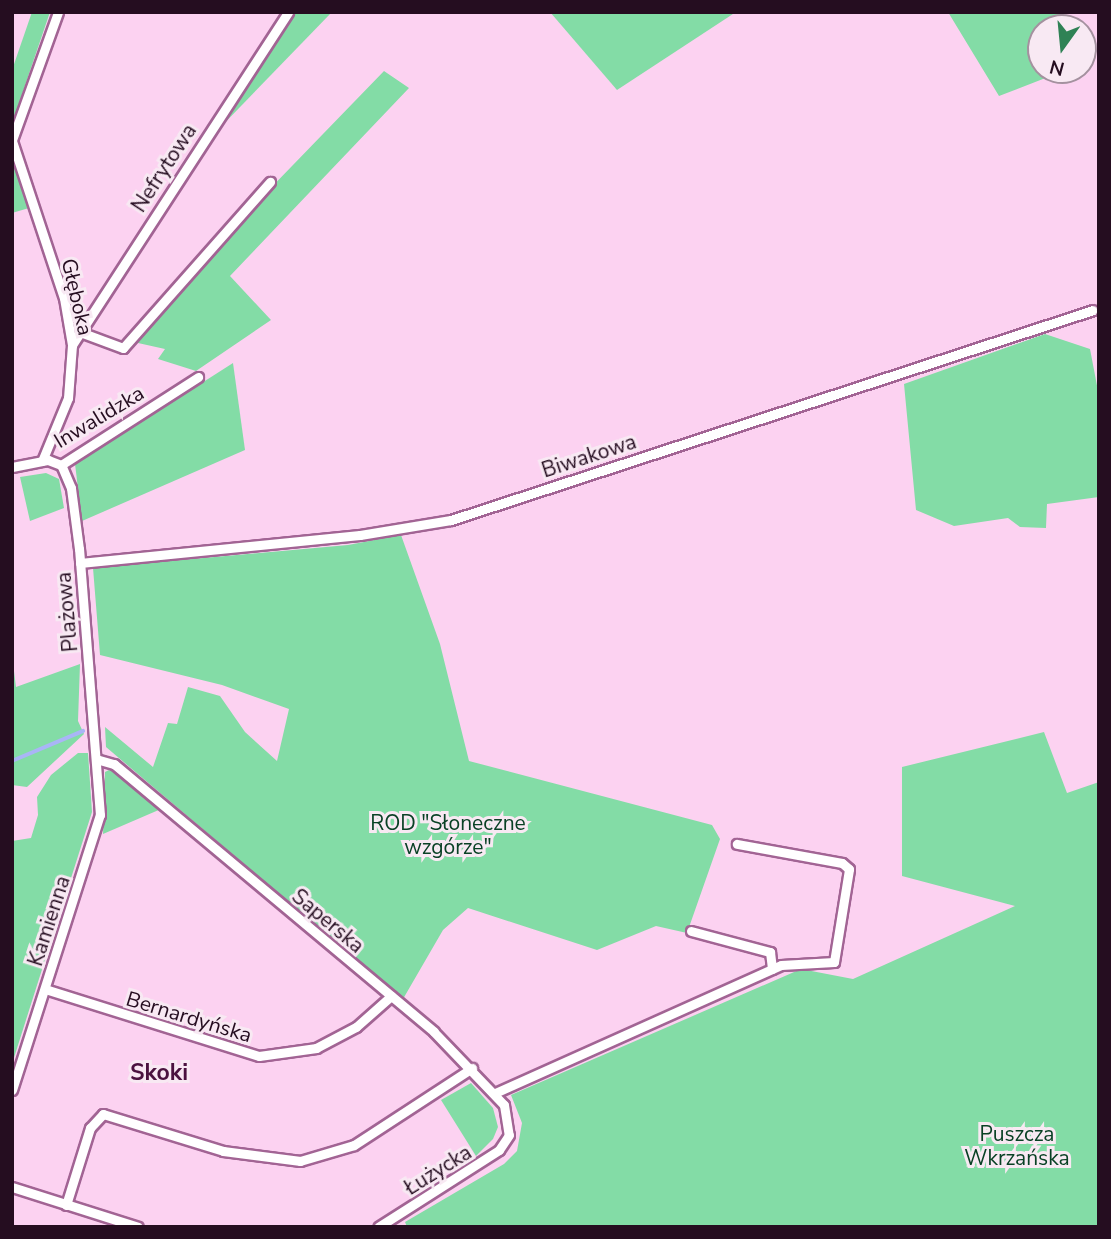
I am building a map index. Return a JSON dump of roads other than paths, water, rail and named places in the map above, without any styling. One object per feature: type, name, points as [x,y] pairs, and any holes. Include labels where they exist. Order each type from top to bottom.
[{"type":"street","points":[[12,140],[58,12]]},
{"type":"street","name":"Nefrytowa","points":[[72,345],[288,12]]},
{"type":"street","name":"Głęboka","points":[[12,140],[64,298],[72,345],[68,398],[42,461]]},
{"type":"street","points":[[80,332],[123,348],[270,182]]},
{"type":"street","name":"Biwakowa","points":[[80,563],[373,534],[451,520],[1093,310]]},
{"type":"street","name":"Inwalidzka","points":[[12,467],[42,461],[61,464],[198,377]]},
{"type":"street","name":"Plażowa","points":[[61,464],[72,494],[96,759]]},
{"type":"street","name":"Kamienna","points":[[12,1090],[98,822],[96,759]]},
{"type":"street","name":"Saperska","points":[[96,759],[114,764],[391,996],[471,1068],[495,1093],[507,1111],[509,1135]]},
{"type":"street","points":[[495,1093],[772,969],[807,961],[834,961],[849,869],[842,863],[737,844]]},
{"type":"street","points":[[691,931],[770,952],[772,969]]},
{"type":"street","name":"Bernardyńska","points":[[45,989],[242,1053],[266,1056],[301,1053],[335,1039],[391,996]]},
{"type":"street","points":[[66,1205],[90,1128],[103,1114],[223,1152],[300,1161],[354,1145],[471,1068]]},
{"type":"street","name":"Łużycka","points":[[378,1227],[489,1159],[509,1135]]},
{"type":"street","points":[[12,1187],[138,1227]]},
{"type":"waterway","points":[[12,761],[83,731]]},
{"type":"district","name":"Skoki","points":[[159,1073]]},
{"type":"park label","name":"ROD \"Słoneczne wzgórze\"","points":[[448,835]]},
{"type":"park label","name":"Puszcza Wkrzańska","points":[[1017,1146]]}]
